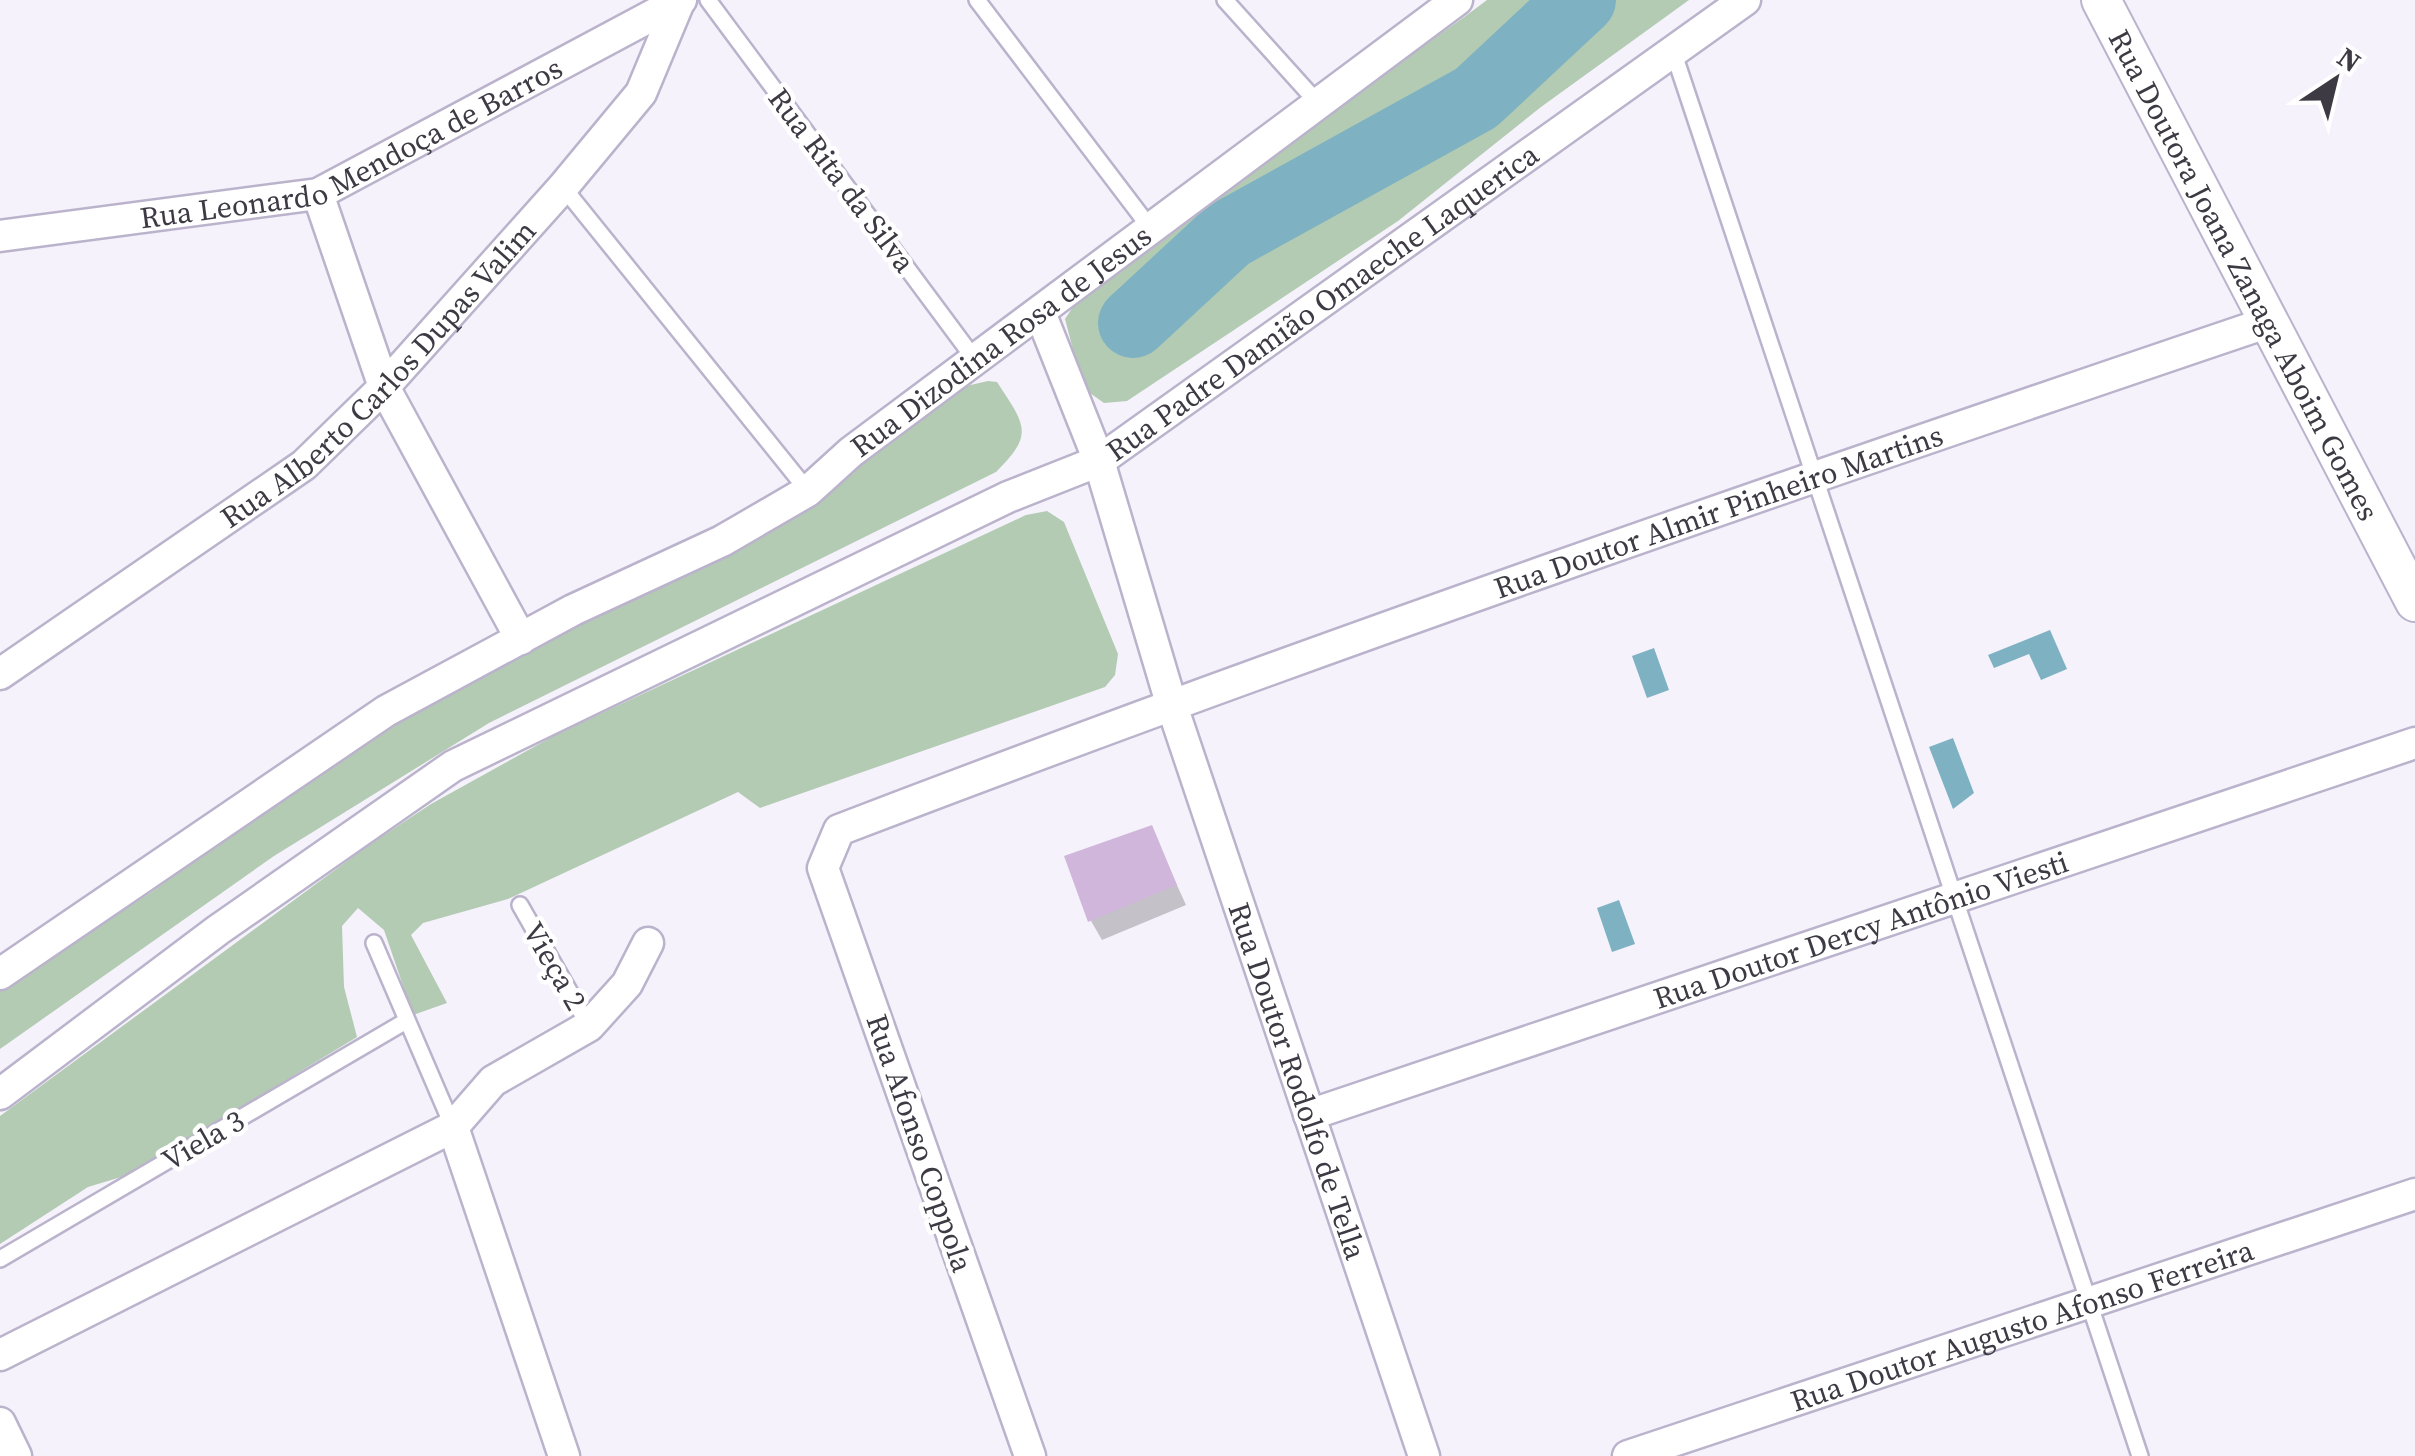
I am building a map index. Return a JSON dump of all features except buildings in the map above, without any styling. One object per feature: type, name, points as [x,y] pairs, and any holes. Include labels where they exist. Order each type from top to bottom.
[{"type":"street","name":"Rua Dizodina Rosa de Jesus","points":[[0,974],[386,711],[573,610],[722,541],[808,491],[850,452],[1457,0]]},
{"type":"street","name":"Rua Padre Damião Omaeche Laquerica","points":[[1171,703],[1099,461],[1674,54],[1744,0]]},
{"type":"street","name":"Rua Doutora Joana Zanaga Aboim Gomes","points":[[2101,0],[2415,602]]},
{"type":"street","name":"Rua Alberto Carlos Dupas Valim","points":[[0,674],[304,465],[384,387],[563,188],[641,93],[690,1]]},
{"type":"street","name":"Rua Leonardo Mendoça de Barros","points":[[0,236],[318,194],[690,1]]},
{"type":"street","points":[[318,194],[384,387],[521,639]]},
{"type":"street","points":[[0,1094],[218,930],[452,766],[1008,496],[1099,461],[1040,314]]},
{"type":"street","name":"Rua Doutor Almir Pinheiro Martins","points":[[1171,703],[1815,476],[2269,322]]},
{"type":"street","name":"Rua Afonso Coppola","points":[[1030,1456],[823,868],[839,830],[1171,703]]},
{"type":"street","name":"Rua Doutor Rodolfo de Tella","points":[[1171,703],[1424,1456]]},
{"type":"street","name":"Rua Doutor Dercy Antônio Viesti","points":[[1309,1114],[2415,743]]},
{"type":"street","points":[[0,1355],[453,1127],[493,1081],[590,1026],[627,984],[648,944]]},
{"type":"street","points":[[453,1127],[564,1456]]},
{"type":"street","name":"Rua Doutor Augusto Afonso Ferreira","points":[[1628,1456],[2415,1194]]},
{"type":"lane","points":[[976,0],[1150,229]]},
{"type":"lane","points":[[1225,0],[1316,102]]},
{"type":"lane","name":"Rua Rita da Silva","points":[[690,1],[976,361]]},
{"type":"lane","points":[[1674,54],[2140,1456]]},
{"type":"lane","points":[[563,188],[808,491]]},
{"type":"lane","name":"Vieça 2","points":[[520,905],[590,1026]]},
{"type":"lane","points":[[374,943],[453,1127]]},
{"type":"lane","name":"Viela 3","points":[[0,1259],[406,1021]]},
{"type":"green space","points":[[1487,0],[1689,0],[1541,107],[1398,221],[1127,401],[1104,403],[1083,388],[1065,319],[1079,298],[1344,99]]},
{"type":"green space","points":[[997,382],[1022,429],[1017,448],[996,472],[489,723],[274,856],[0,1049],[0,982],[150,893],[375,733],[661,582],[893,429],[966,386]]},
{"type":"green space","points":[[1047,511],[1064,522],[1118,654],[1115,675],[1105,687],[760,808],[738,792],[508,899],[423,923],[411,935],[447,1003],[413,1015],[384,930],[358,908],[342,926],[344,987],[357,1037],[131,1174],[88,1187],[0,1244],[0,1116],[369,845],[431,804],[559,733],[1026,515]]},
{"type":"water","points":[[2050,630],[2067,669],[2041,680],[2029,654],[1994,668],[1988,655]]},
{"type":"water","points":[[1654,648],[1669,690],[1647,698],[1632,656]]},
{"type":"water","points":[[1953,738],[1974,793],[1953,809],[1929,747]]},
{"type":"water","points":[[1619,900],[1635,944],[1612,952],[1597,908]]},
{"type":"waterway","points":[[1133,323],[1228,235],[1476,98],[1581,0]]}]
